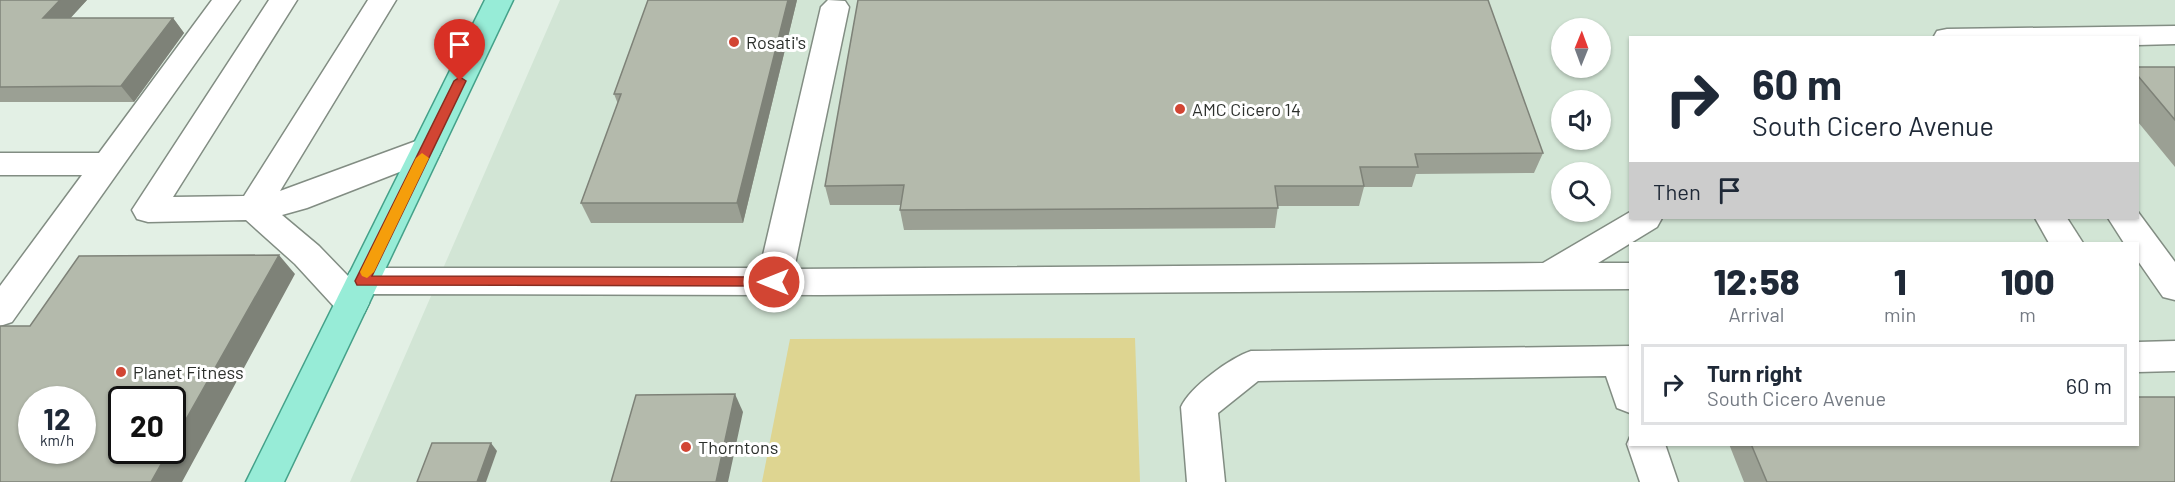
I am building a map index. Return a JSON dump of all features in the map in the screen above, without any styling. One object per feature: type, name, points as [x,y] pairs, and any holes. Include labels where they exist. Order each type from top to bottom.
[{"type":"main road","points":[[264,482],[499,0]]},
{"type":"street","points":[[0,312],[226,0]]},
{"type":"street","points":[[283,0],[148,210],[253,208],[296,200],[427,149]]},
{"type":"street","points":[[253,208],[382,0]]},
{"type":"street","points":[[774,282],[835,7]]},
{"type":"street","points":[[2061,36],[2175,35]]},
{"type":"street","points":[[0,164],[107,164]]},
{"type":"street","points":[[253,208],[307,255],[357,292],[774,282],[1629,276]]},
{"type":"street","points":[[1548,276],[1644,219]]},
{"type":"street","points":[[2052,219],[2065,242]]},
{"type":"street","points":[[2125,219],[2175,287]]},
{"type":"street","points":[[2139,357],[2175,356]]},
{"type":"street","points":[[1206,482],[1199,407],[1251,366],[1625,361],[1629,390]]},
{"type":"street","points":[[1647,446],[1659,482]]},
{"type":"shaded area","points":[[560,0],[2175,0],[2175,482],[350,482]]},
{"type":"shaded area","points":[[1135,338],[1140,482],[762,482],[790,339]]},
{"type":"building","points":[[0,0],[60,0],[43,18],[173,18],[121,86],[0,87]]},
{"type":"building","points":[[648,0],[788,0],[737,203],[581,203],[621,94],[614,94]]},
{"type":"building","name":"AMC Cicero 14","points":[[858,0],[1488,0],[1543,153],[1415,154],[1418,167],[1360,167],[1364,186],[1275,186],[1278,208],[900,210],[904,185],[825,186]]},
{"type":"building","points":[[2139,67],[2175,67],[2175,120],[2139,77]]},
{"type":"building","name":"Planet Fitness","points":[[279,255],[186,419],[186,386],[108,386],[108,464],[161,464],[151,482],[0,482],[0,326],[30,326],[79,256]]},
{"type":"building","name":"Thorntons","points":[[735,394],[716,482],[611,482],[636,395]]},
{"type":"building","points":[[2139,397],[2175,397],[2175,482],[1767,482],[1752,446],[2139,446]]},
{"type":"building","points":[[432,443],[491,443],[477,482],[417,482]]},
{"type":"slow traffic","points":[[367,272],[422,158]]},
{"type":"place","name":"Rosati's","points":[[734,42]]},
{"type":"place","name":"AMC Cicero 14","points":[[1180,109]]},
{"type":"place","name":"Planet Fitness","points":[[121,372]]},
{"type":"place","name":"Thorntons","points":[[686,447]]},
{"type":"route","points":[[460,81],[362,281],[774,282]]}]
